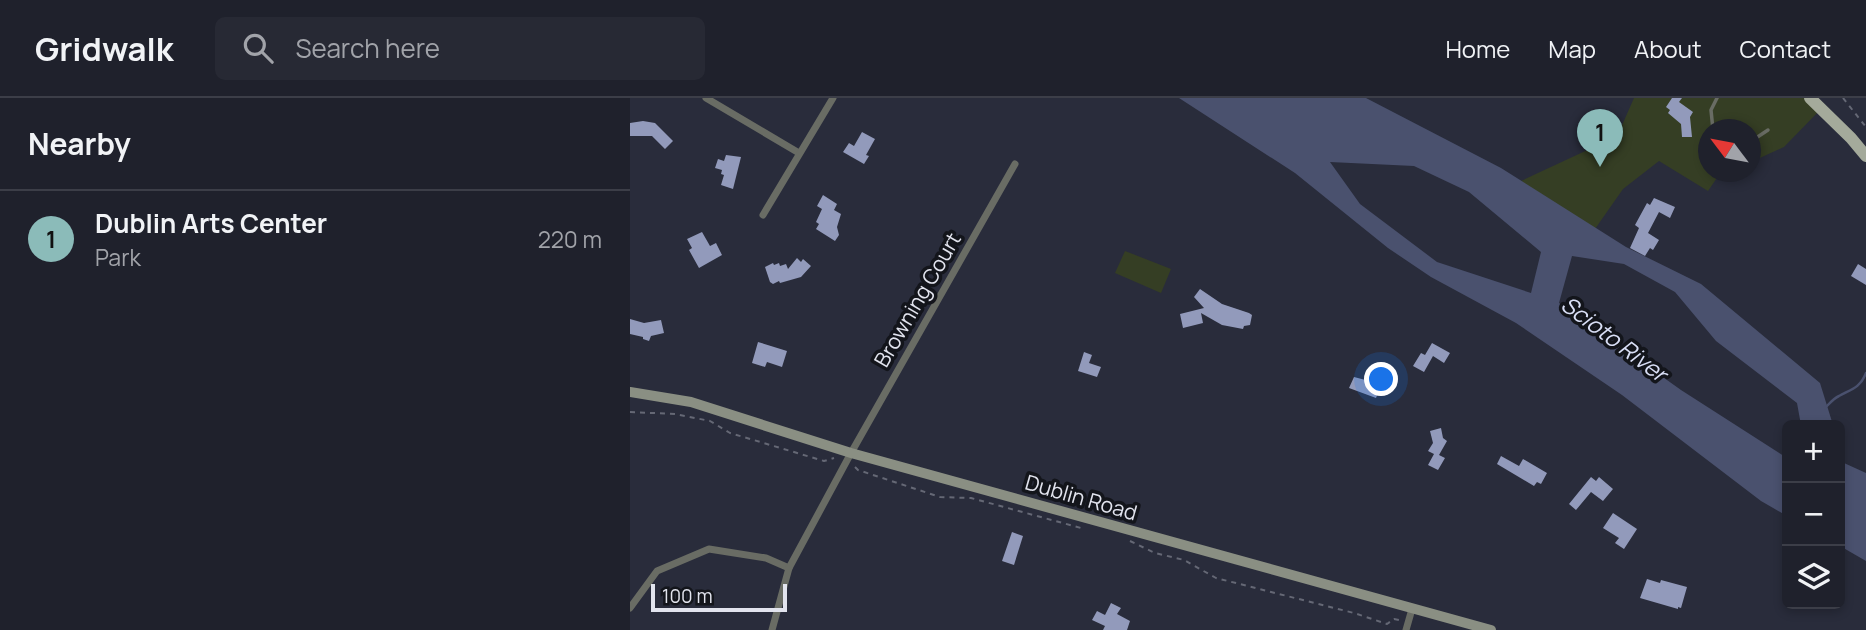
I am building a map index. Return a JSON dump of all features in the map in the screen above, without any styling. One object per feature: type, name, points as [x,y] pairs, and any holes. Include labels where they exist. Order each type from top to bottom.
[{"type":"main road","points":[[1810,98],[1866,156]]},
{"type":"main road","name":"Dublin Road","points":[[630,392],[663,396],[699,405],[849,457],[1491,630]]},
{"type":"main road","name":"Dublin Road","points":[[630,398],[663,396]]},
{"type":"street","points":[[706,98],[799,153]]},
{"type":"street","points":[[763,215],[833,98]]},
{"type":"street","name":"Browning Court","points":[[772,630],[789,568],[1015,164]]},
{"type":"street","points":[[630,608],[657,572],[709,550],[766,558],[789,568]]},
{"type":"street","points":[[1407,627],[1412,609]]},
{"type":"lane","points":[[1713,119],[1712,106],[1717,98]]},
{"type":"lane","points":[[1761,135],[1768,130]]},
{"type":"path","points":[[1843,98],[1866,127]]},
{"type":"path","points":[[630,412],[676,414],[710,421],[730,433],[824,461],[849,457],[858,470],[940,497],[971,498],[1087,529]]},
{"type":"path","points":[[1121,537],[1155,553],[1191,563],[1216,578],[1387,624],[1394,619],[1407,627]]},
{"type":"green space","points":[[1634,98],[1810,98],[1821,109],[1784,147],[1761,157],[1761,119],[1698,119],[1698,182],[1714,182],[1708,191],[1659,161],[1623,189],[1595,229],[1521,181],[1596,146],[1619,132]]},
{"type":"green space","points":[[1125,251],[1171,269],[1161,293],[1115,273]]},
{"type":"water","points":[[1179,98],[1366,98],[1501,168],[1626,247],[1701,284],[1820,383],[1831,420],[1800,420],[1797,403],[1716,341],[1675,292],[1624,264],[1572,256],[1559,303],[1681,390],[1782,455],[1782,513],[1761,501],[1622,395],[1516,323],[1431,277],[1388,248],[1295,173]],"holes":[[[1330,162],[1414,166],[1469,192],[1541,252],[1531,293],[1437,262],[1360,204]]]},
{"type":"water","points":[[1845,463],[1866,473],[1866,561],[1845,549]]},
{"type":"building","points":[[1672,98],[1682,98],[1679,102],[1693,112],[1690,117],[1692,137],[1682,137],[1681,124],[1668,113],[1670,110],[1666,107]]},
{"type":"building","points":[[630,123],[655,123],[673,141],[665,149],[652,136],[630,136]]},
{"type":"building","points":[[862,132],[875,139],[864,164],[843,152],[849,143],[854,146]]},
{"type":"building","points":[[726,155],[741,157],[733,189],[721,185],[724,175],[721,174],[722,170],[715,168],[718,159],[724,161]]},
{"type":"building","points":[[823,195],[837,204],[834,210],[841,214],[837,227],[839,235],[835,241],[816,229],[822,209],[817,206]]},
{"type":"building","points":[[1654,198],[1675,207],[1670,218],[1659,212],[1648,233],[1659,240],[1645,256],[1630,248],[1639,228],[1635,225],[1647,203],[1650,205]]},
{"type":"building","points":[[702,232],[710,246],[716,243],[722,255],[699,268],[689,250],[692,248],[687,239]]},
{"type":"building","points":[[797,258],[801,262],[803,259],[811,266],[801,277],[780,283],[770,282],[765,267],[779,263],[780,266],[786,264],[788,269]]},
{"type":"building","points":[[1858,264],[1866,269],[1866,285],[1851,276]]},
{"type":"building","points":[[1200,289],[1222,304],[1252,315],[1250,325],[1244,326],[1243,329],[1222,325],[1201,313],[1203,323],[1183,328],[1180,314],[1204,308],[1194,297]]},
{"type":"building","points":[[630,319],[644,323],[661,320],[664,333],[651,336],[649,341],[630,334]]},
{"type":"building","points":[[758,342],[787,351],[782,367],[767,362],[765,367],[752,363]]},
{"type":"building","points":[[1432,343],[1450,353],[1444,363],[1433,356],[1424,372],[1413,366],[1421,353],[1425,355]]},
{"type":"building","points":[[1084,352],[1092,355],[1089,363],[1101,367],[1097,377],[1078,371]]},
{"type":"building","points":[[1354,377],[1377,383],[1375,388],[1379,390],[1376,398],[1349,388]]},
{"type":"building","points":[[1441,428],[1443,438],[1447,441],[1439,455],[1445,458],[1438,470],[1428,465],[1434,454],[1428,451],[1433,443],[1430,431]]},
{"type":"building","points":[[1501,456],[1519,466],[1523,459],[1547,473],[1541,484],[1537,482],[1534,486],[1497,464]]},
{"type":"building","points":[[1591,477],[1596,481],[1599,477],[1613,489],[1603,501],[1591,492],[1576,510],[1569,504]]},
{"type":"building","points":[[1613,513],[1637,529],[1624,549],[1615,543],[1619,538],[1603,528]]},
{"type":"building","points":[[1012,532],[1023,536],[1014,565],[1002,561]]},
{"type":"building","points":[[1647,579],[1687,587],[1681,608],[1640,598]]},
{"type":"building","points":[[1111,603],[1121,608],[1117,614],[1130,621],[1127,630],[1103,630],[1105,626],[1092,620],[1097,611],[1105,615]]},
{"type":"waterway","points":[[1825,408],[1835,398],[1858,385],[1866,373]]},
{"type":"place","name":"Dublin Arts Center","points":[[1600,167]]},
{"type":"water label","name":"Scioto River","points":[[1614,339]]}]
